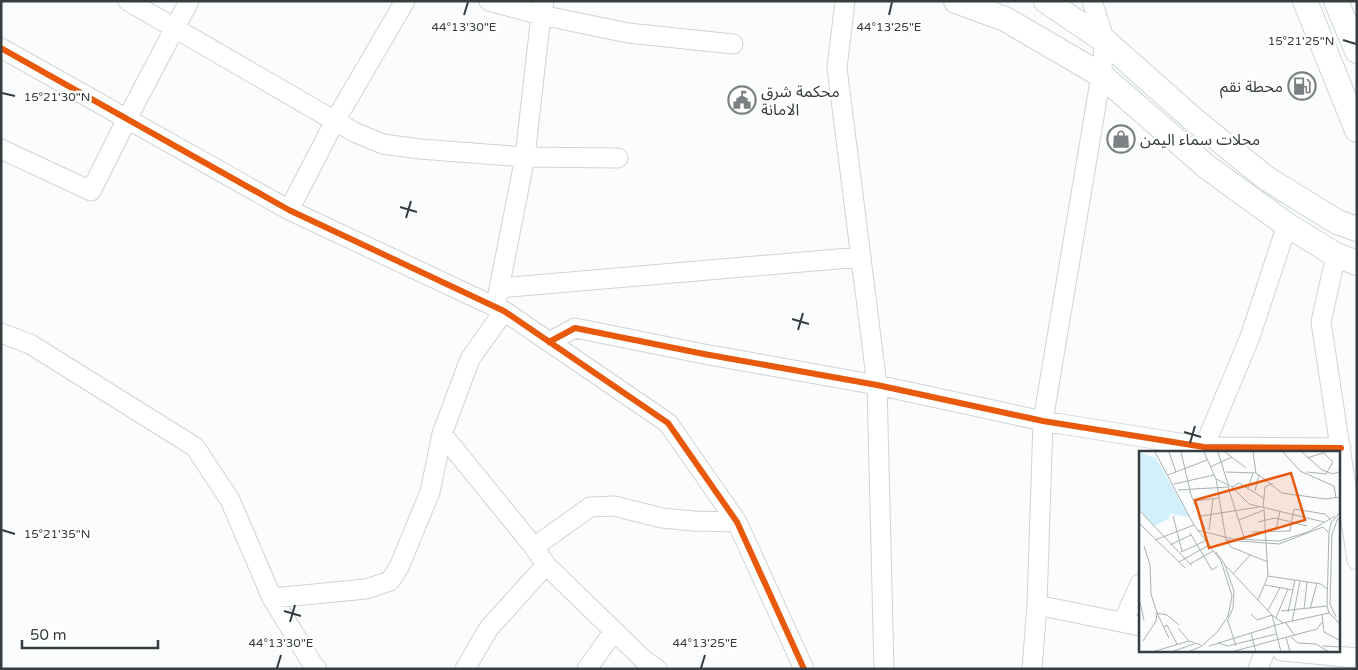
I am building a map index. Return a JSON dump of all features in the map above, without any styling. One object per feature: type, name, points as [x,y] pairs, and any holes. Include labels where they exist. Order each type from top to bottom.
[{"type":"street","points":[[128,1],[354,132],[383,144],[420,149],[525,157],[618,158]]},
{"type":"street","points":[[1,148],[91,191],[189,1]]},
{"type":"street","points":[[289,210],[335,121],[405,1]]},
{"type":"street","points":[[489,1],[543,8],[628,33],[733,44]]},
{"type":"street","points":[[846,1],[837,68],[877,385],[884,669]]},
{"type":"street","points":[[956,1],[1005,19],[1101,75],[1207,167],[1287,225],[1346,259],[1321,322],[1357,560]]},
{"type":"street","points":[[1046,1],[1105,41],[1193,119],[1266,178],[1337,222],[1357,229]]},
{"type":"street","points":[[1032,669],[1037,605],[1043,421],[1101,75],[1105,41],[1092,1]]},
{"type":"street","points":[[1305,1],[1357,130]]},
{"type":"street","points":[[1336,1],[1354,37]]},
{"type":"street","points":[[272,598],[366,588],[390,581],[398,567],[430,492],[442,434],[470,359],[500,309],[499,288],[525,157],[543,8]]},
{"type":"street","points":[[1,48],[289,210],[500,309],[668,422],[737,522],[804,669]]},
{"type":"street","points":[[1203,450],[1250,337],[1287,225]]},
{"type":"street","points":[[499,288],[861,257]]},
{"type":"street","points":[[549,342],[575,328],[704,354],[877,385],[1043,421],[1203,450],[1341,448]]},
{"type":"street","points":[[1,332],[30,344],[194,447],[230,500],[272,598],[317,669]]},
{"type":"street","points":[[442,434],[534,547],[546,565],[645,661],[656,669]]},
{"type":"street","points":[[534,547],[590,507],[614,506],[662,518],[694,522],[737,522]]},
{"type":"street","points":[[465,669],[490,628],[546,565]]},
{"type":"street","points":[[1037,605],[1132,624],[1139,589]]},
{"type":"street","points":[[587,669],[614,631]]},
{"type":"street","points":[[1258,669],[1265,652]]},
{"type":"street","points":[[1293,652],[1357,658]]},
{"type":"cycle path","points":[[1,48],[289,210],[504,311],[668,423],[737,522],[804,669]]},
{"type":"cycle path","points":[[549,342],[575,328],[704,354],[877,385],[1043,421],[1204,447],[1341,448]]},
{"type":"place","name":"محطة نقم","points":[[1302,86]]},
{"type":"place","name":"محكمة شرق الامانة","points":[[742,100]]},
{"type":"place","name":"محلات سماء اليمن","points":[[1121,139]]}]
